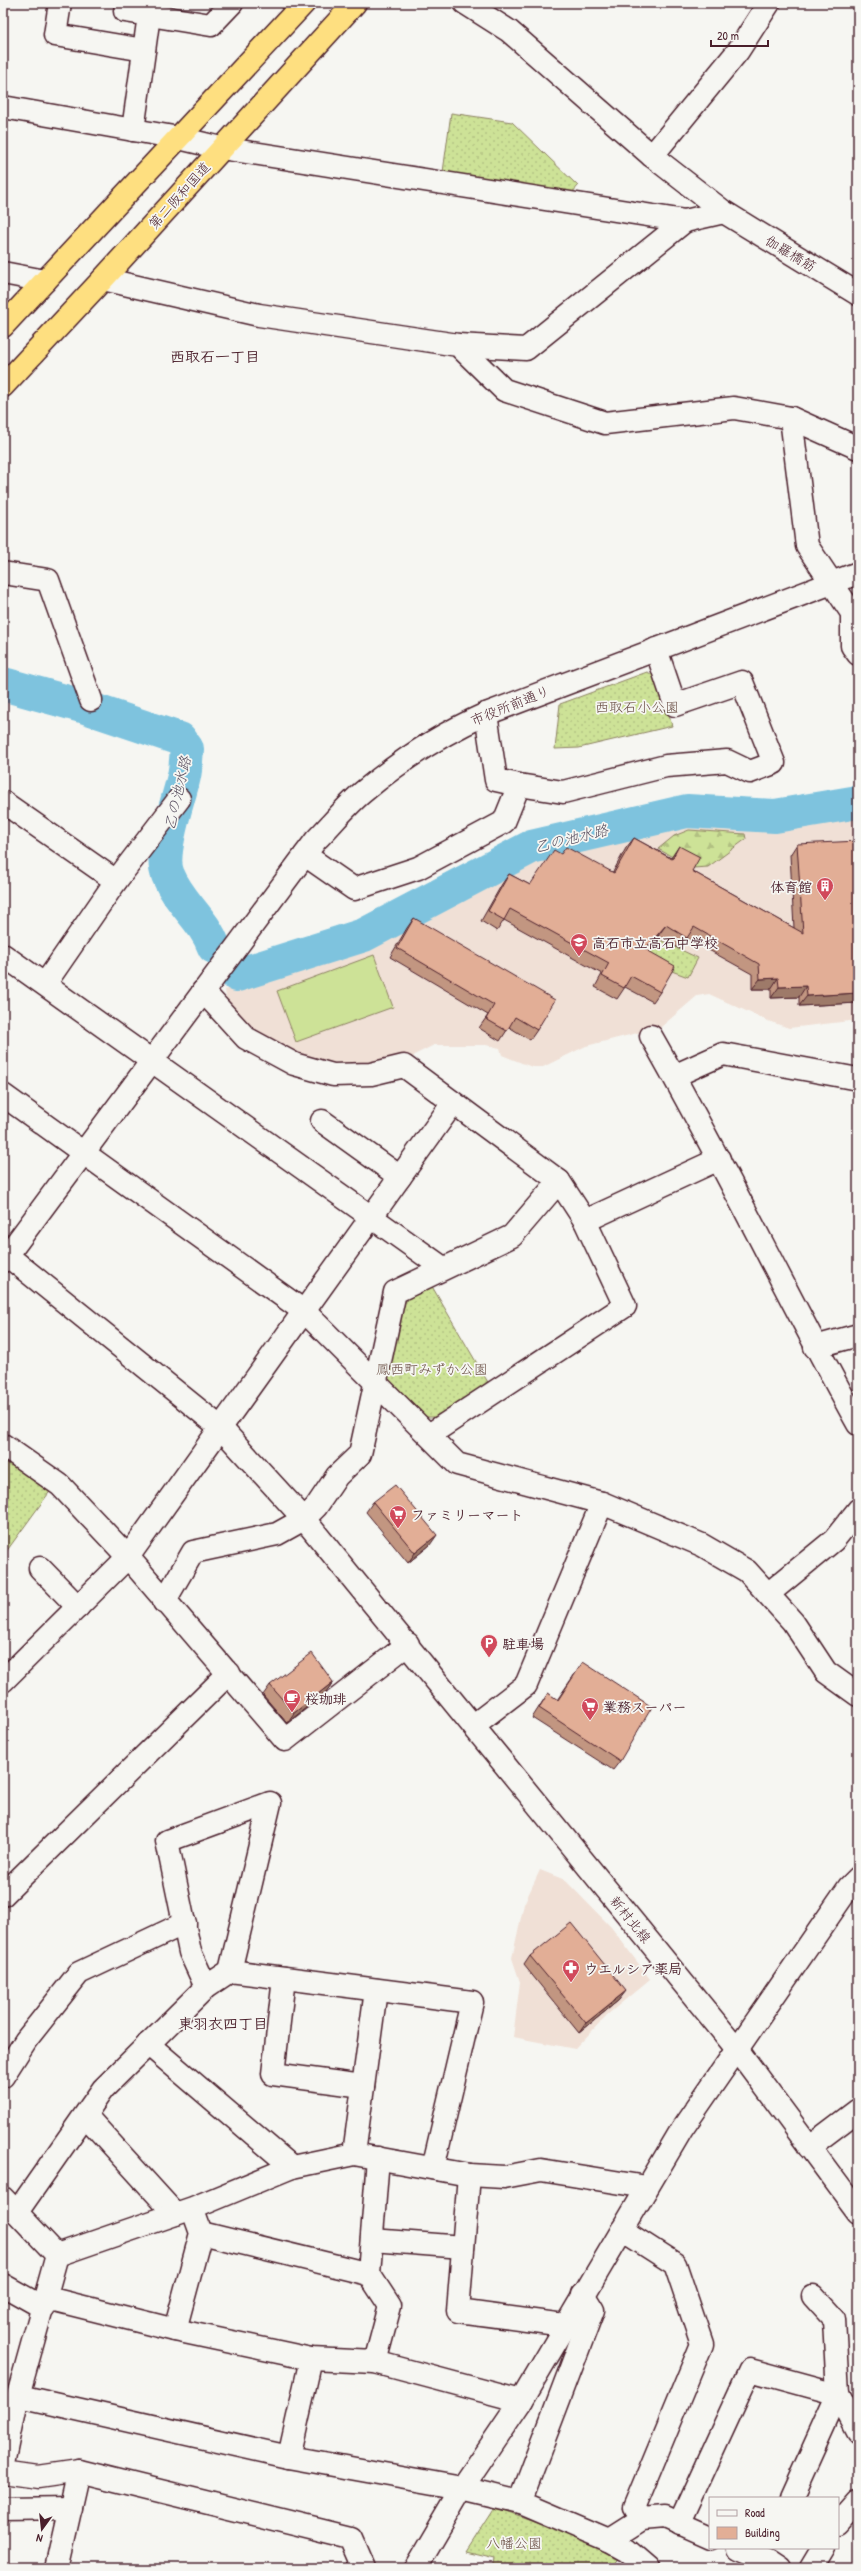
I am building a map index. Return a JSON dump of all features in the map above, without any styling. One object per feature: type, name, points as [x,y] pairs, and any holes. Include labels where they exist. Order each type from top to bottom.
[{"type":"highway","points":[[3,326],[304,3]]},
{"type":"highway","name":"第二阪和国道","points":[[3,386],[103,279],[355,3]]},
{"type":"street","points":[[60,3],[55,35],[144,50]]},
{"type":"street","points":[[125,11],[211,25],[232,3]]},
{"type":"street","name":"伽羅橋筋","points":[[465,3],[509,31],[652,156],[724,212],[858,294]]},
{"type":"street","points":[[652,156],[738,51],[769,3]]},
{"type":"street","points":[[133,130],[149,15]]},
{"type":"street","points":[[3,107],[179,138],[221,148],[685,221],[724,212]]},
{"type":"street","points":[[103,279],[259,314],[458,345],[526,349],[685,221]]},
{"type":"street","points":[[3,272],[45,281]]},
{"type":"street","points":[[458,345],[504,390],[605,423],[734,408],[791,418],[858,448]]},
{"type":"street","points":[[791,418],[807,546],[852,613],[852,646],[858,654]]},
{"type":"street","points":[[3,573],[48,580],[91,700]]},
{"type":"street","name":"市役所前通り","points":[[4,1256],[152,1062],[235,947],[316,840],[362,792],[417,751],[450,730],[486,714],[858,573]]},
{"type":"street","points":[[486,714],[496,780],[519,785],[563,792],[666,766],[727,761],[750,772],[774,763],[742,682],[675,705],[656,649]]},
{"type":"street","points":[[305,855],[354,889],[418,868],[504,822],[519,785]]},
{"type":"street","points":[[45,984],[116,881],[179,799]]},
{"type":"street","points":[[3,802],[116,881]]},
{"type":"street","points":[[3,955],[443,1268]]},
{"type":"street","points":[[203,991],[246,1038],[294,1064],[333,1076],[371,1074],[404,1066],[559,1181],[585,1221],[625,1306],[429,1436]]},
{"type":"street","points":[[651,1036],[719,1159],[815,1347],[858,1424]]},
{"type":"street","points":[[674,1076],[723,1054],[858,1079]]},
{"type":"street","points":[[3,1095],[305,1312],[457,1464],[602,1503],[702,1545],[747,1572],[792,1622],[826,1672],[858,1695]]},
{"type":"street","points":[[3,1681],[128,1557],[305,1312],[453,1103]]},
{"type":"street","points":[[322,1121],[400,1177]]},
{"type":"street","points":[[585,1221],[719,1159]]},
{"type":"street","points":[[164,1602],[194,1552],[277,1534],[304,1519],[316,1507],[337,1476],[360,1454],[396,1292],[512,1236],[559,1181]]},
{"type":"street","name":"新村北線","points":[[4,1256],[221,1428],[304,1519],[474,1725],[737,2049],[858,2212]]},
{"type":"street","points":[[815,1347],[858,1335]]},
{"type":"street","points":[[3,1445],[60,1485],[128,1557],[164,1602],[229,1673],[285,1740],[410,1647]]},
{"type":"street","points":[[474,1725],[526,1685],[602,1503]]},
{"type":"street","points":[[768,1594],[834,1540],[858,1510]]},
{"type":"street","points":[[40,1568],[78,1607]]},
{"type":"street","points":[[5,1888],[229,1673]]},
{"type":"street","points":[[206,1986],[190,1952],[167,1841],[270,1803],[230,1971]]},
{"type":"street","points":[[415,2568],[462,2488],[521,2401],[564,2325],[682,2128],[823,1923],[858,1878]]},
{"type":"street","points":[[3,2076],[26,2040],[79,1973],[185,1923]]},
{"type":"street","points":[[57,2255],[10,2205],[86,2116],[103,2089],[206,1986],[230,1971],[472,2002],[433,2168]]},
{"type":"street","points":[[284,1978],[273,2074],[363,2086]]},
{"type":"street","points":[[354,2154],[376,1990]]},
{"type":"street","points":[[148,2044],[292,2167]]},
{"type":"street","points":[[809,2146],[858,2110]]},
{"type":"street","points":[[86,2116],[184,2211],[201,2233],[369,2274]]},
{"type":"street","points":[[57,2255],[184,2211],[292,2167],[354,2154],[469,2175],[504,2177],[541,2170],[646,2187]]},
{"type":"street","points":[[375,2362],[390,2306],[369,2274],[378,2158]]},
{"type":"street","points":[[469,2175],[458,2311],[564,2325]]},
{"type":"street","points":[[622,2230],[676,2264],[702,2344],[634,2508],[642,2519]]},
{"type":"street","points":[[175,2330],[201,2233]]},
{"type":"street","points":[[372,2240],[463,2247]]},
{"type":"street","points":[[3,2464],[12,2403],[45,2303],[57,2255]]},
{"type":"street","points":[[3,2285],[45,2303],[311,2359],[375,2362],[521,2401]]},
{"type":"street","points":[[520,2502],[592,2310],[583,2294]]},
{"type":"street","points":[[813,2296],[834,2319],[838,2394],[858,2432]]},
{"type":"street","points":[[289,2457],[311,2359]]},
{"type":"street","points":[[679,2524],[750,2370],[838,2394]]},
{"type":"street","points":[[790,2497],[838,2394]]},
{"type":"street","points":[[12,2403],[289,2457],[462,2488],[520,2502],[648,2568]]},
{"type":"street","points":[[3,2472],[38,2477],[79,2471],[351,2538],[364,2568]]},
{"type":"street","points":[[57,2568],[79,2471]]},
{"type":"street","points":[[839,2523],[858,2501]]},
{"type":"street","points":[[3,2509],[71,2508]]},
{"type":"street","points":[[642,2519],[665,2517],[709,2537]]},
{"type":"street","points":[[619,2553],[642,2519]]},
{"type":"street","points":[[741,2549],[770,2558]]},
{"type":"street","points":[[810,2568],[822,2549]]},
{"type":"shaded area","name":"高石市立高石中学校","points":[[858,806],[858,1023],[850,1021],[789,1028],[768,1021],[709,994],[697,996],[661,1027],[586,1046],[543,1067],[532,1067],[502,1055],[500,1048],[486,1045],[434,1045],[416,1054],[408,1062],[370,1071],[275,1052],[228,1010],[225,990],[236,978],[364,937],[531,850],[687,813],[790,817]]},
{"type":"shaded area","points":[[540,1870],[565,1880],[611,1927],[650,1979],[607,2015],[575,2049],[513,2037],[520,1982],[512,1958],[524,1904]]},
{"type":"green space","points":[[451,113],[512,122],[578,186],[572,193],[443,172]]},
{"type":"green space","name":"西取石小公園","points":[[647,672],[658,677],[672,726],[579,748],[555,749],[560,704]]},
{"type":"green space","points":[[689,830],[745,834],[746,839],[708,867],[693,868],[658,849],[674,836]]},
{"type":"green space","points":[[658,939],[698,958],[688,977],[669,970],[647,957]]},
{"type":"green space","points":[[374,955],[393,1007],[296,1042],[277,991]]},
{"type":"green space","name":"鳳西町みずか公園","points":[[430,1283],[489,1384],[435,1417],[423,1417],[386,1378],[401,1306],[412,1294]]},
{"type":"green space","points":[[3,1455],[51,1490],[3,1556]]},
{"type":"green space","name":"八幡公園","points":[[494,2507],[620,2551],[613,2568],[492,2568],[494,2559],[465,2552]]},
{"type":"building","points":[[634,838],[672,859],[679,846],[700,857],[692,871],[803,933],[797,844],[858,841],[858,993],[807,996],[806,986],[779,987],[778,978],[760,979],[759,964],[694,927],[687,938],[666,925],[645,949],[675,966],[660,992],[631,976],[624,988],[602,976],[609,963],[510,909],[504,920],[488,911],[509,874],[530,885],[554,850],[561,854],[566,847],[614,873]]},
{"type":"building","points":[[414,918],[555,1000],[537,1030],[515,1017],[507,1031],[486,1019],[494,1005],[397,948]]},
{"type":"building","points":[[395,1485],[437,1535],[415,1553],[373,1502]]},
{"type":"building","points":[[312,1653],[333,1682],[294,1713],[270,1685]]},
{"type":"building","name":"業務スーパー","points":[[583,1662],[652,1707],[620,1761],[539,1708],[548,1693],[558,1700]]},
{"type":"building","name":"ウエルシア薬局","points":[[571,1923],[626,1991],[586,2023],[530,1956]]},
{"type":"waterway","name":"乙の池水路","points":[[3,684],[82,706],[180,739],[187,749],[186,766],[167,840],[166,865],[168,875],[178,894],[204,928],[214,947]]},
{"type":"waterway","name":"乙の池水路","points":[[237,975],[364,935],[531,847],[687,811],[775,816],[858,802]]},
{"type":"place","name":"体育館","points":[[825,901]]},
{"type":"place","name":"高石市立高石中学校","points":[[579,957]]},
{"type":"place","name":"ファミリーマート","points":[[398,1529]]},
{"type":"place","name":"駐車場","points":[[489,1658]]},
{"type":"place","name":"桜珈琲","points":[[292,1713]]},
{"type":"place","name":"業務スーパー","points":[[590,1721]]},
{"type":"place","name":"ウエルシア薬局","points":[[571,1983]]},
{"type":"district","name":"西取石一丁目","points":[[215,356]]},
{"type":"district","name":"東羽衣四丁目","points":[[223,2023]]}]
